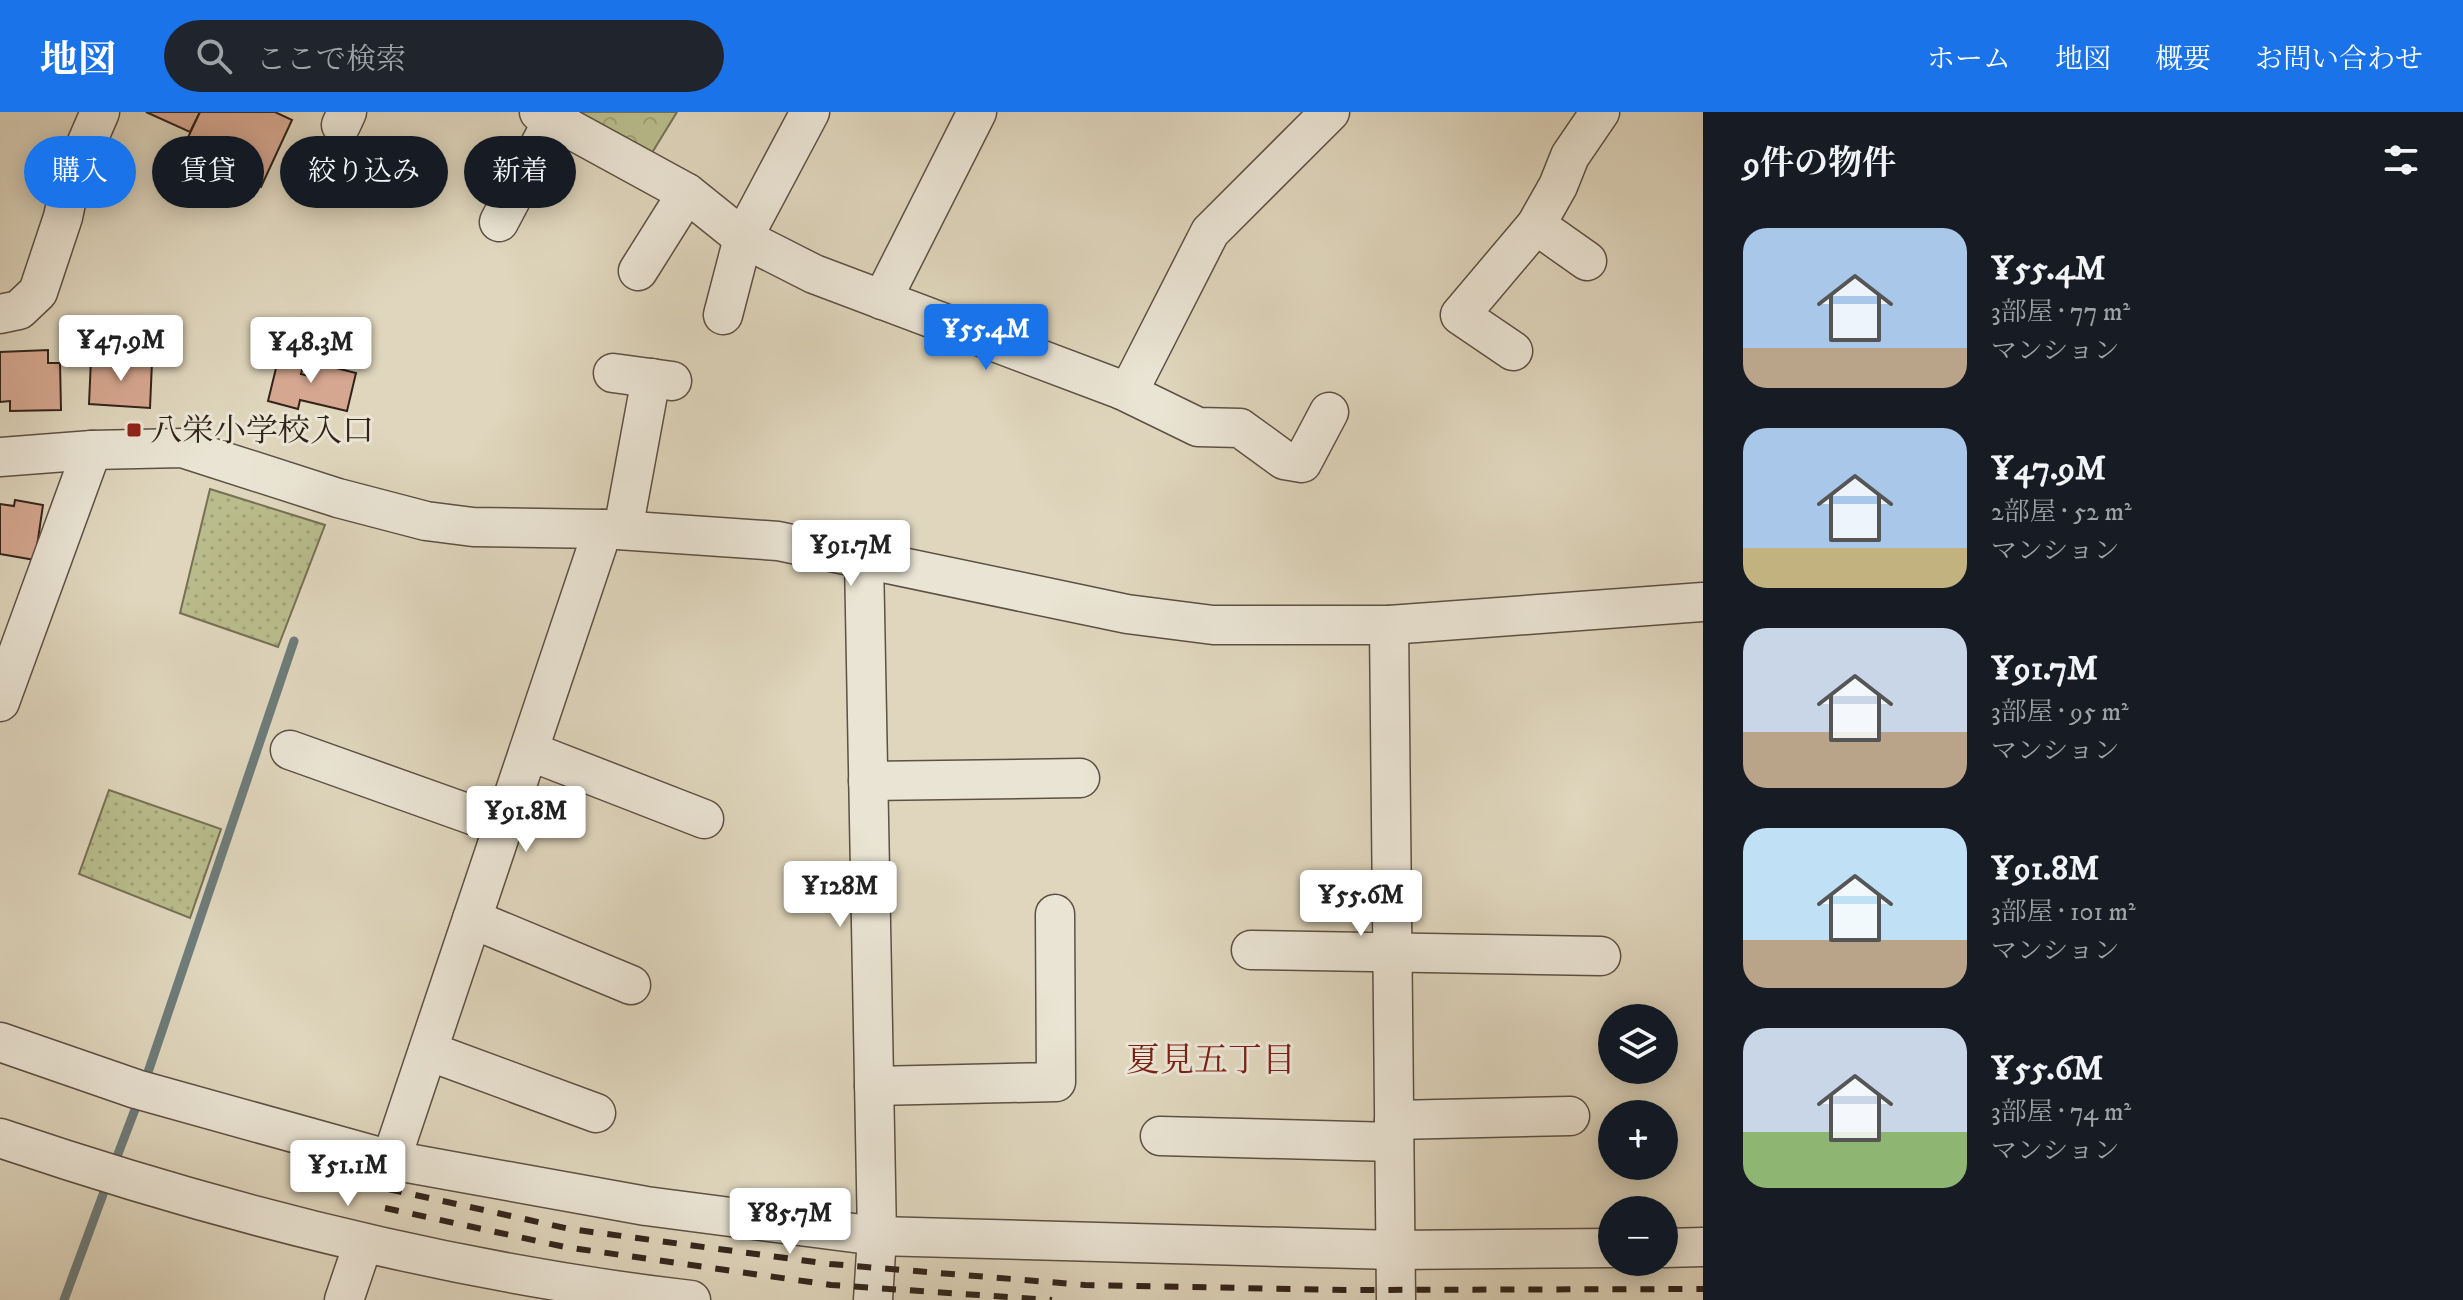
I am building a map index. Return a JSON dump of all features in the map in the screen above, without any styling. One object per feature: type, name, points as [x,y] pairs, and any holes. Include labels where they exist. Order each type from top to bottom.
[{"type":"street","points":[[0,314],[19,310],[38,292],[63,217],[71,179],[100,112]]},
{"type":"street","points":[[723,315],[743,238],[810,112]]},
{"type":"street","points":[[882,300],[977,112]]},
{"type":"street","points":[[1122,390],[1134,381],[1210,232],[1330,112]]},
{"type":"street","points":[[1513,351],[1460,315],[1536,225],[1558,186],[1570,156],[1600,112]]},
{"type":"street","points":[[499,222],[546,116],[687,193],[743,238],[814,274],[1122,390],[1198,427],[1240,428],[1284,460],[1302,463],[1329,412]]},
{"type":"street","points":[[638,271],[687,193]]},
{"type":"street","points":[[1536,225],[1587,261]]},
{"type":"street","points":[[391,1160],[529,751],[613,530],[662,380],[613,373]]},
{"type":"street","points":[[0,457],[92,450],[182,448],[349,502],[426,521],[473,527],[613,530],[778,541],[1127,614],[1213,625],[1389,625],[1703,602]]},
{"type":"street","points":[[0,702],[92,450]]},
{"type":"street","points":[[864,559],[877,1236],[873,1300]]},
{"type":"street","points":[[1389,625],[1396,1300]]},
{"type":"street","points":[[290,750],[503,826]]},
{"type":"street","points":[[529,751],[704,819]]},
{"type":"street","points":[[868,781],[1080,778]]},
{"type":"street","points":[[874,1086],[1056,1082],[1055,914]]},
{"type":"street","points":[[472,919],[631,985]]},
{"type":"street","points":[[1251,950],[1601,956]]},
{"type":"street","points":[[0,1042],[136,1089],[391,1160],[646,1206],[877,1236],[1395,1250],[1598,1248]]},
{"type":"street","points":[[428,1051],[596,1113]]},
{"type":"street","points":[[1160,1136],[1394,1131],[1570,1116]]},
{"type":"street","points":[[0,1138],[94,1170],[363,1244],[627,1293],[691,1300]]},
{"type":"street","points":[[344,1300],[363,1244]]},
{"type":"street","points":[[1678,1248],[1703,1247]]},
{"type":"green space","points":[[562,112],[677,112],[647,161]]},
{"type":"green space","points":[[210,489],[325,525],[278,647],[180,613]]},
{"type":"green space","points":[[109,790],[221,829],[190,918],[79,874]]},
{"type":"building","points":[[146,112],[200,112],[190,132]]},
{"type":"building","points":[[200,112],[275,112],[292,120],[285,136],[280,136],[280,146],[264,181],[264,136],[189,136]]},
{"type":"building","points":[[48,350],[48,363],[60,363],[61,410],[10,411],[10,401],[0,402],[0,352]]},
{"type":"building","points":[[279,356],[304,362],[301,374],[313,377],[316,363],[356,373],[347,411],[300,400],[298,409],[268,401]]},
{"type":"building","points":[[91,359],[152,362],[150,408],[89,404]]},
{"type":"building","points":[[15,500],[43,505],[35,560],[0,554],[0,504],[14,506]]},
{"type":"waterway","points":[[145,1081],[294,641]]},
{"type":"waterway","points":[[113,1167],[139,1099]]},
{"type":"waterway","points":[[64,1300],[108,1181]]},
{"type":"railway","points":[[388,1189],[570,1229],[830,1264],[1085,1285],[1346,1290],[1703,1289]]},
{"type":"railway","points":[[385,1208],[565,1247],[831,1285],[1052,1300]]},
{"type":"place","name":"八栄小学校入口","points":[[134,430]]},
{"type":"district","name":"夏見五丁目","points":[[1211,1059]]}]
